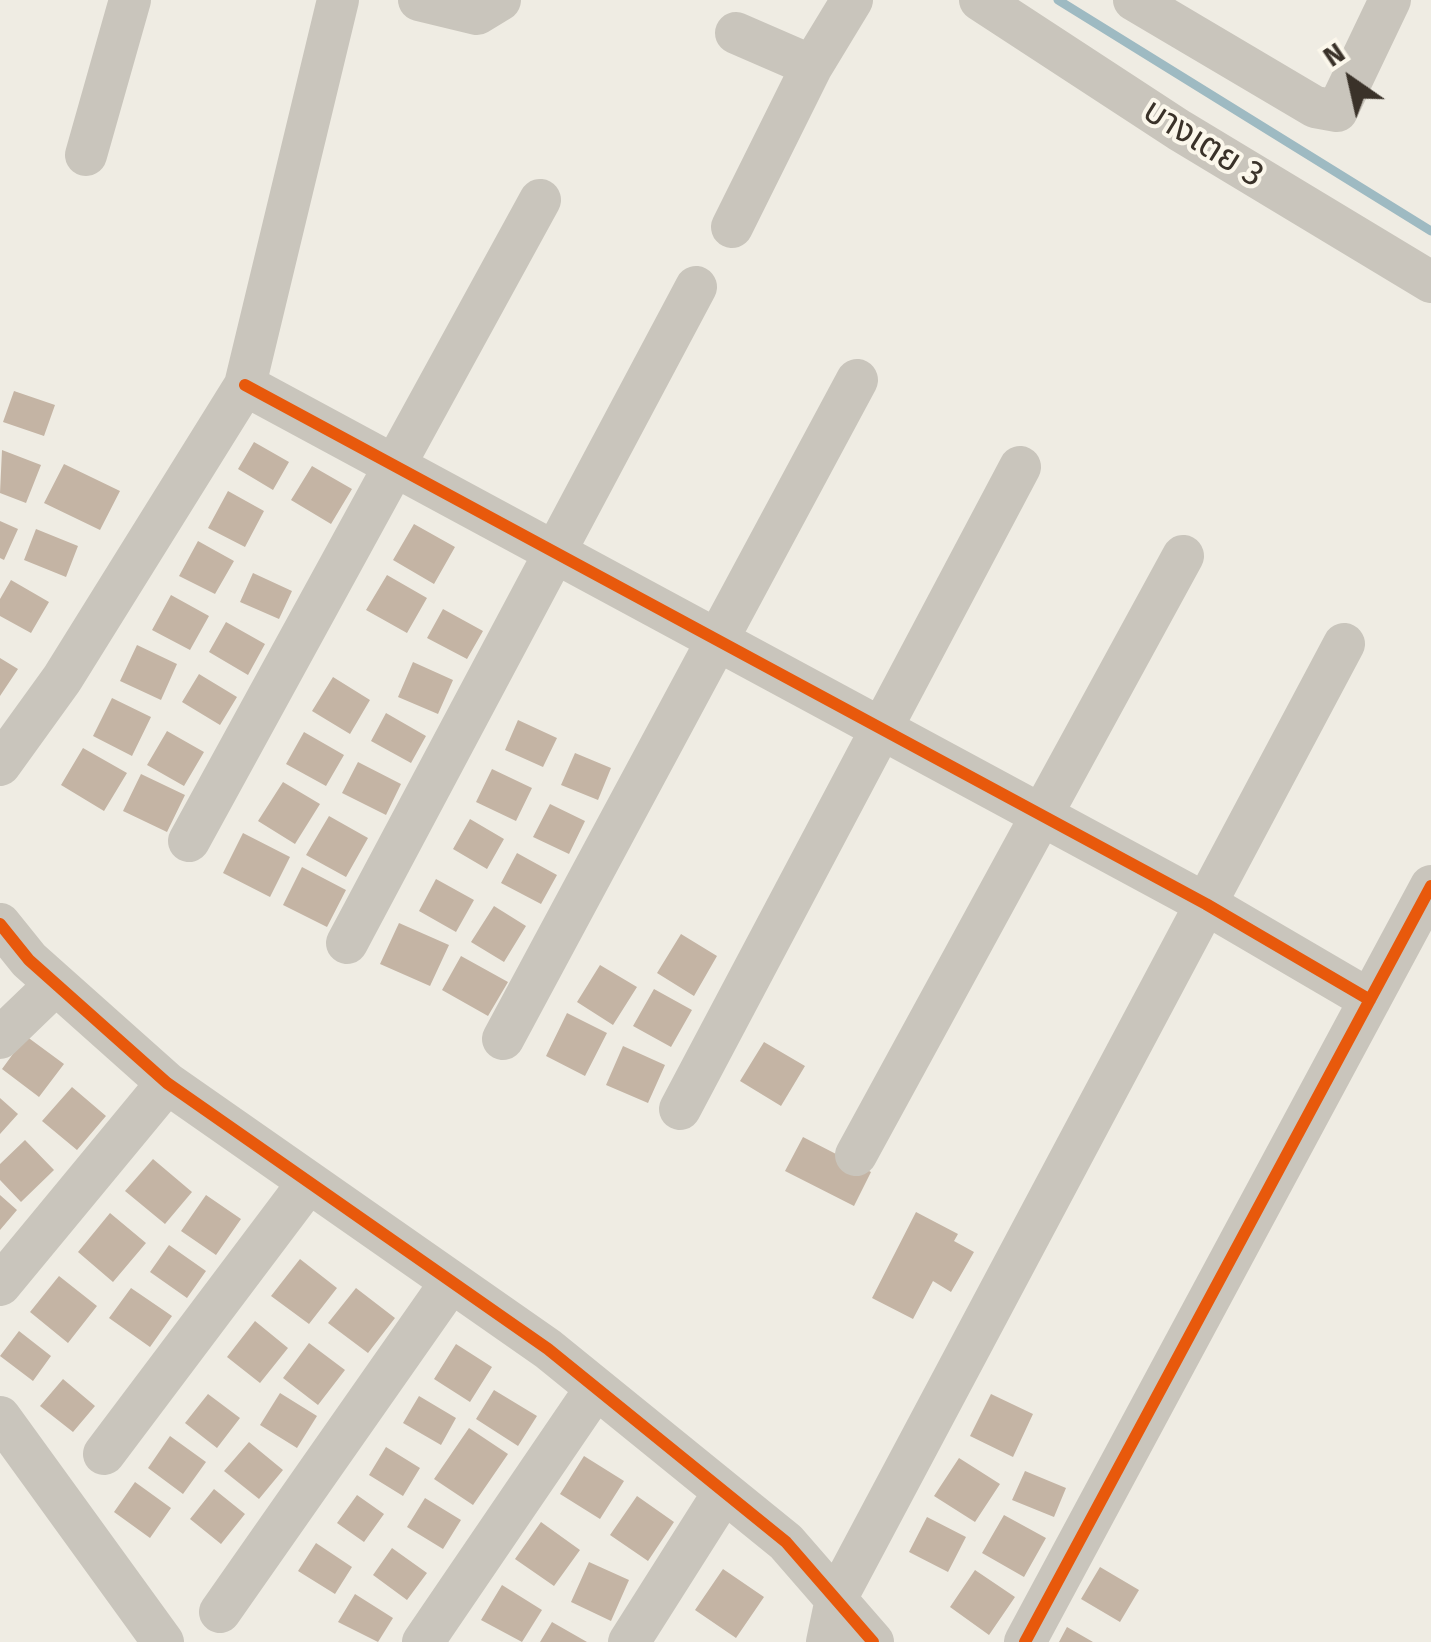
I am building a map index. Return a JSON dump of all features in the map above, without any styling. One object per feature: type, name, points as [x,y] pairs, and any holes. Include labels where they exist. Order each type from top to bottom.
[{"type":"street","points":[[86,154],[130,0]]},
{"type":"street","points":[[0,765],[62,679],[244,385],[337,17],[338,0]]},
{"type":"street","points":[[419,0],[478,14],[500,0]]},
{"type":"street","points":[[732,228],[812,66],[852,0]]},
{"type":"street","name":"บางเตย 3","points":[[980,0],[1179,130],[1431,282]]},
{"type":"street","points":[[1134,0],[1191,15],[1315,108],[1337,110],[1390,0]]},
{"type":"street","points":[[736,33],[812,66]]},
{"type":"street","points":[[190,840],[540,200]]},
{"type":"street","points":[[347,943],[558,554],[696,288]]},
{"type":"street","points":[[503,1039],[857,380]]},
{"type":"street","points":[[244,385],[1206,904],[1370,1000]]},
{"type":"street","points":[[680,1109],[1020,467]]},
{"type":"street","points":[[856,1155],[1183,556]]},
{"type":"street","points":[[827,1642],[836,1600],[1344,644]]},
{"type":"street","points":[[1025,1642],[1431,886]]},
{"type":"street","points":[[0,924],[56,984],[166,1083],[596,1388],[786,1542],[874,1642]]},
{"type":"street","points":[[0,1038],[56,984]]},
{"type":"street","points":[[0,1285],[166,1083]]},
{"type":"street","points":[[104,1454],[308,1183]]},
{"type":"street","points":[[220,1612],[451,1282]]},
{"type":"street","points":[[423,1642],[596,1388]]},
{"type":"street","points":[[0,1417],[164,1642]]},
{"type":"street","points":[[629,1642],[724,1492]]},
{"type":"building","points":[[14,391],[55,405],[44,436],[3,422]]},
{"type":"building","points":[[254,442],[289,462],[273,490],[238,469]]},
{"type":"building","points":[[2,450],[41,465],[26,503],[0,493]]},
{"type":"building","points":[[64,464],[120,491],[100,530],[44,503]]},
{"type":"building","points":[[312,466],[352,489],[331,524],[291,500]]},
{"type":"building","points":[[228,491],[264,511],[245,547],[208,528]]},
{"type":"building","points":[[0,521],[18,529],[4,560],[0,558]]},
{"type":"building","points":[[414,524],[455,547],[434,584],[393,560]]},
{"type":"building","points":[[36,529],[78,546],[66,577],[24,560]]},
{"type":"building","points":[[198,541],[234,561],[215,594],[179,576]]},
{"type":"building","points":[[253,573],[292,591],[279,619],[240,602]]},
{"type":"building","points":[[387,575],[427,598],[407,633],[366,610]]},
{"type":"building","points":[[11,580],[49,602],[31,633],[0,616],[0,599]]},
{"type":"building","points":[[171,595],[209,616],[190,650],[152,630]]},
{"type":"building","points":[[443,609],[483,631],[467,659],[427,638]]},
{"type":"building","points":[[226,622],[265,644],[248,675],[209,652]]},
{"type":"building","points":[[137,645],[177,664],[161,700],[120,681]]},
{"type":"building","points":[[0,658],[18,669],[0,696]]},
{"type":"building","points":[[413,662],[453,680],[438,714],[398,697]]},
{"type":"building","points":[[199,674],[237,697],[220,725],[182,702]]},
{"type":"building","points":[[333,677],[370,700],[350,734],[312,711]]},
{"type":"building","points":[[112,698],[151,717],[132,756],[93,736]]},
{"type":"building","points":[[386,713],[426,736],[411,763],[371,741]]},
{"type":"building","points":[[518,720],[557,738],[543,767],[505,750]]},
{"type":"building","points":[[167,731],[204,752],[184,786],[147,765]]},
{"type":"building","points":[[304,732],[344,755],[326,786],[286,764]]},
{"type":"building","points":[[83,748],[127,773],[104,811],[61,785]]},
{"type":"building","points":[[575,753],[611,768],[598,800],[561,785]]},
{"type":"building","points":[[358,762],[401,784],[386,815],[342,793]]},
{"type":"building","points":[[492,769],[532,788],[516,821],[476,802]]},
{"type":"building","points":[[141,774],[185,795],[167,832],[123,811]]},
{"type":"building","points":[[283,782],[320,804],[295,844],[258,821]]},
{"type":"building","points":[[550,804],[585,821],[569,854],[533,837]]},
{"type":"building","points":[[329,816],[368,838],[346,877],[306,855]]},
{"type":"building","points":[[470,819],[504,839],[487,869],[453,849]]},
{"type":"building","points":[[243,833],[290,857],[270,897],[223,873]]},
{"type":"building","points":[[517,853],[557,875],[541,904],[501,883]]},
{"type":"building","points":[[302,867],[346,890],[327,927],[283,905]]},
{"type":"building","points":[[436,879],[474,900],[456,932],[419,911]]},
{"type":"building","points":[[494,906],[526,926],[504,962],[471,942]]},
{"type":"building","points":[[399,923],[449,945],[430,986],[380,964]]},
{"type":"building","points":[[681,934],[717,956],[694,996],[657,973]]},
{"type":"building","points":[[461,956],[508,982],[488,1016],[442,990]]},
{"type":"building","points":[[600,965],[637,987],[613,1025],[577,1002]]},
{"type":"building","points":[[654,989],[692,1010],[671,1047],[633,1026]]},
{"type":"building","points":[[567,1013],[607,1033],[585,1076],[546,1056]]},
{"type":"building","points":[[26,1036],[64,1064],[39,1097],[2,1069]]},
{"type":"building","points":[[764,1042],[805,1066],[781,1106],[740,1081]]},
{"type":"building","points":[[623,1046],[665,1065],[648,1103],[606,1085]]},
{"type":"building","points":[[72,1087],[106,1116],[77,1150],[42,1121]]},
{"type":"building","points":[[0,1098],[18,1114],[0,1134]]},
{"type":"building","points":[[803,1137],[871,1172],[854,1206],[785,1171]]},
{"type":"building","points":[[25,1140],[54,1170],[21,1202],[0,1180],[0,1164]]},
{"type":"building","points":[[153,1159],[192,1192],[165,1224],[125,1191]]},
{"type":"building","points":[[0,1195],[17,1210],[0,1230]]},
{"type":"building","points":[[206,1195],[241,1219],[216,1255],[181,1231]]},
{"type":"building","points":[[916,1212],[958,1234],[954,1241],[974,1252],[951,1292],[933,1281],[913,1319],[872,1298]]},
{"type":"building","points":[[110,1213],[146,1243],[113,1282],[78,1252]]},
{"type":"building","points":[[169,1245],[206,1271],[187,1298],[150,1272]]},
{"type":"building","points":[[300,1259],[337,1288],[309,1324],[271,1296]]},
{"type":"building","points":[[59,1276],[97,1306],[68,1343],[30,1312]]},
{"type":"building","points":[[131,1288],[172,1316],[150,1347],[109,1318]]},
{"type":"building","points":[[356,1288],[395,1318],[368,1353],[328,1323]]},
{"type":"building","points":[[255,1321],[288,1348],[260,1383],[227,1357]]},
{"type":"building","points":[[19,1331],[51,1356],[33,1381],[0,1356]]},
{"type":"building","points":[[309,1343],[345,1370],[318,1405],[283,1378]]},
{"type":"building","points":[[456,1344],[492,1367],[470,1402],[434,1379]]},
{"type":"building","points":[[63,1379],[95,1406],[73,1432],[40,1406]]},
{"type":"building","points":[[494,1390],[537,1416],[518,1446],[476,1419]]},
{"type":"building","points":[[280,1393],[317,1416],[297,1448],[260,1425]]},
{"type":"building","points":[[208,1394],[240,1418],[217,1448],[185,1423]]},
{"type":"building","points":[[991,1394],[1033,1414],[1013,1457],[970,1436]]},
{"type":"building","points":[[419,1396],[456,1418],[441,1445],[403,1423]]},
{"type":"building","points":[[469,1428],[508,1454],[473,1505],[434,1479]]},
{"type":"building","points":[[170,1436],[206,1462],[183,1494],[148,1468]]},
{"type":"building","points":[[249,1442],[283,1470],[259,1499],[224,1471]]},
{"type":"building","points":[[386,1447],[420,1468],[403,1496],[369,1475]]},
{"type":"building","points":[[584,1456],[624,1481],[600,1519],[560,1494]]},
{"type":"building","points":[[959,1458],[1000,1484],[975,1522],[934,1496]]},
{"type":"building","points":[[1025,1471],[1066,1488],[1054,1517],[1012,1500]]},
{"type":"building","points":[[135,1482],[171,1508],[150,1538],[114,1512]]},
{"type":"building","points":[[214,1489],[245,1514],[221,1544],[190,1519]]},
{"type":"building","points":[[357,1495],[384,1514],[364,1542],[337,1523]]},
{"type":"building","points":[[637,1496],[674,1522],[648,1561],[610,1535]]},
{"type":"building","points":[[425,1498],[461,1520],[443,1549],[407,1527]]},
{"type":"building","points":[[1004,1515],[1046,1538],[1024,1577],[982,1553]]},
{"type":"building","points":[[927,1517],[966,1537],[948,1572],[909,1552]]},
{"type":"building","points":[[541,1522],[580,1550],[554,1586],[515,1559]]},
{"type":"building","points":[[316,1543],[352,1567],[335,1594],[298,1571]]},
{"type":"building","points":[[392,1548],[427,1573],[407,1600],[373,1575]]},
{"type":"building","points":[[589,1562],[629,1580],[611,1621],[571,1602]]},
{"type":"building","points":[[1100,1567],[1139,1590],[1120,1622],[1081,1599]]},
{"type":"building","points":[[723,1569],[764,1597],[736,1638],[695,1610]]},
{"type":"building","points":[[975,1570],[1015,1597],[989,1635],[950,1607]]},
{"type":"building","points":[[502,1585],[542,1610],[522,1642],[481,1620]]},
{"type":"building","points":[[355,1594],[393,1618],[378,1642],[338,1622]]},
{"type":"building","points":[[552,1622],[587,1642],[540,1642]]},
{"type":"building","points":[[1067,1627],[1093,1642],[1059,1642]]},
{"type":"waterway","points":[[1058,0],[1431,231]]},
{"type":"cycle path","points":[[245,385],[1206,904],[1370,1000]]},
{"type":"cycle path","points":[[1025,1642],[1431,886]]},
{"type":"cycle path","points":[[0,924],[29,960],[167,1083],[548,1349],[786,1542],[873,1642]]}]
